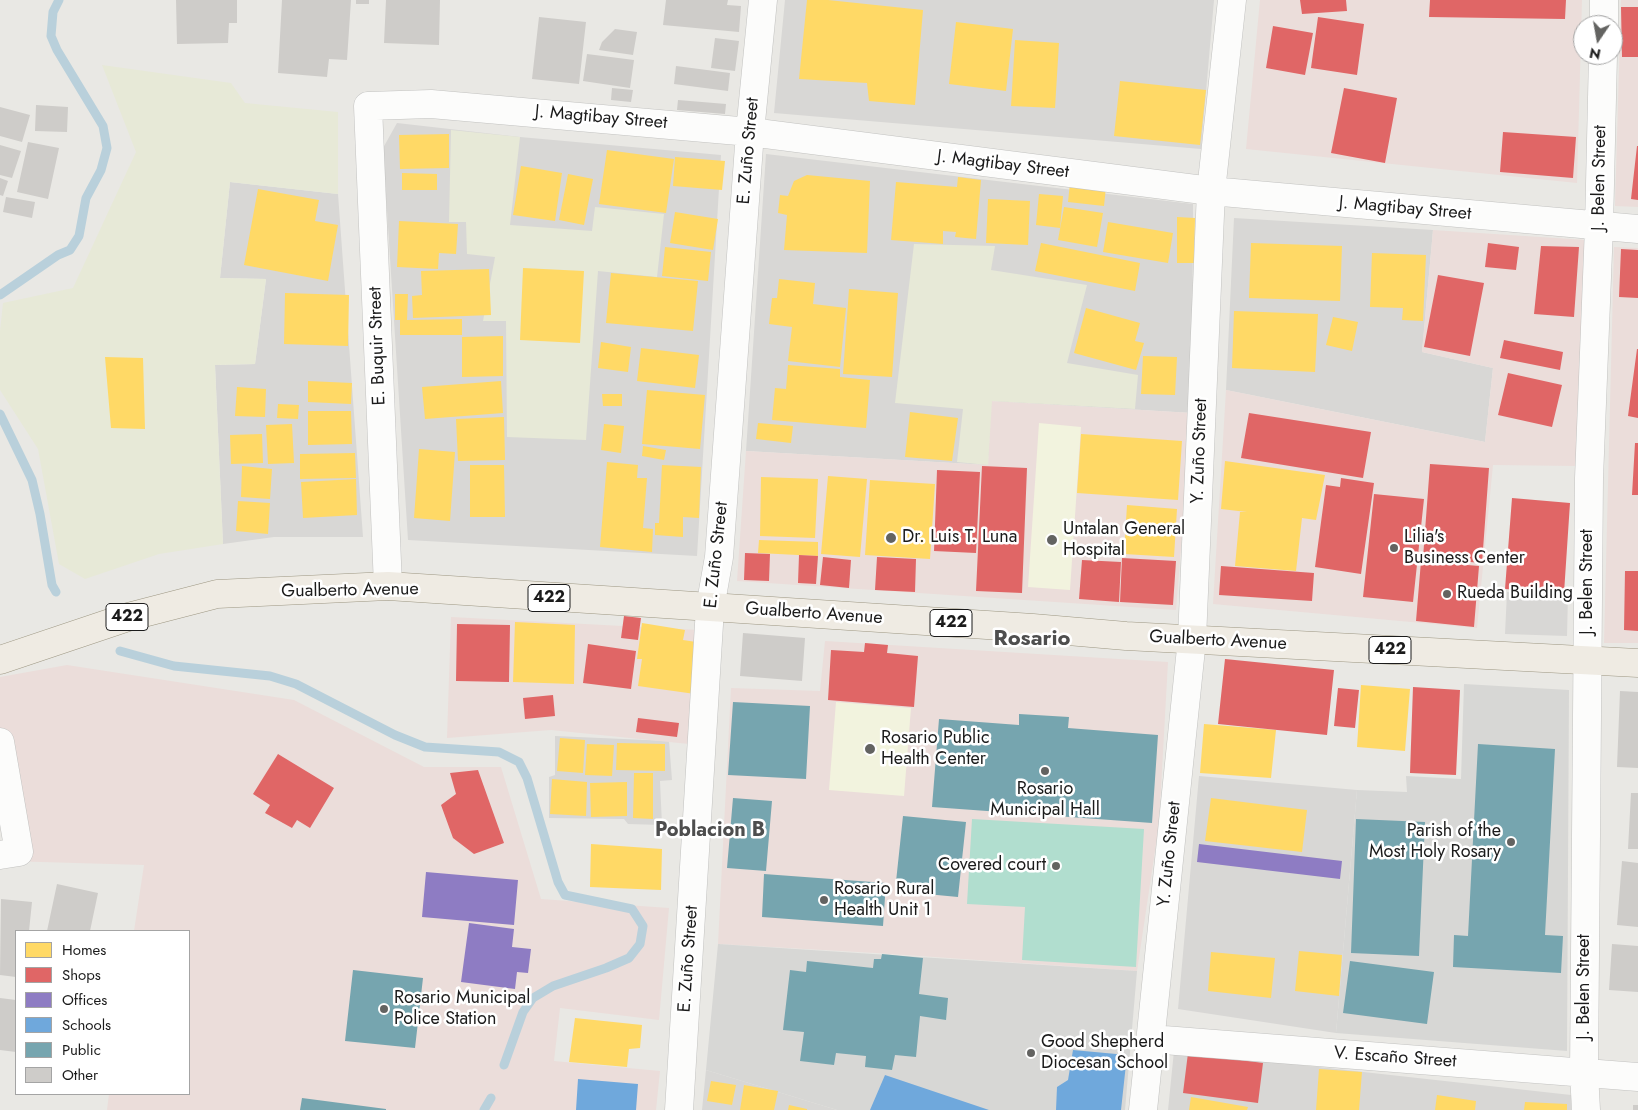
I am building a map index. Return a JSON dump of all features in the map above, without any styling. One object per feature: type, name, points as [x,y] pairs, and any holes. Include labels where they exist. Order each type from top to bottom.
[{"type":"main road","name":"Gualberto Avenue","points":[[0,660],[128,617],[217,594],[388,586],[1192,639],[1638,663]]},
{"type":"street","name":"E. Zuño Street","points":[[680,1110],[710,608],[719,557],[750,132],[763,0]]},
{"type":"street","name":"Y. Zuño Street","points":[[1144,1110],[1192,639],[1211,191],[1232,0]]},
{"type":"street","points":[[1604,0],[1604,15]]},
{"type":"street","name":"J. Belen Street","points":[[1586,1110],[1584,1073],[1589,478],[1599,227],[1603,65]]},
{"type":"street","name":"J. Magtibay Street","points":[[368,106],[431,104],[750,132],[1211,191],[1638,229]]},
{"type":"street","name":"E. Buquir Street","points":[[368,106],[388,586]]},
{"type":"street","points":[[0,742],[20,852],[0,855]]},
{"type":"street","name":"V. Escaño Street","points":[[1151,1039],[1638,1077]]},
{"type":"shaded area","points":[[785,0],[1214,0],[1201,149],[774,113]]},
{"type":"shaded area","points":[[1260,0],[1582,0],[1582,15],[1573,15],[1573,65],[1580,65],[1577,183],[1246,149]]},
{"type":"shaded area","points":[[1621,0],[1638,0],[1638,207],[1615,206],[1619,65],[1623,65],[1623,15],[1621,15]]},
{"type":"shaded area","points":[[102,65],[231,83],[245,103],[338,112],[338,194],[230,182],[220,278],[266,279],[255,364],[215,365],[223,544],[159,554],[85,579],[59,564],[38,449],[0,390],[0,331],[3,303],[73,288],[136,152]]},
{"type":"shaded area","points":[[397,123],[520,137],[721,155],[697,556],[408,540],[383,148]]},
{"type":"shaded area","points":[[451,130],[520,137],[510,225],[592,231],[595,207],[664,214],[657,277],[598,271],[586,440],[507,437],[506,321],[483,321],[495,257],[467,254],[466,222],[449,222]]},
{"type":"shaded area","points":[[766,154],[1193,204],[1192,413],[991,401],[988,465],[746,451]]},
{"type":"shaded area","points":[[230,182],[338,194],[363,537],[274,537],[223,544],[215,365],[255,364],[266,279],[220,278]]},
{"type":"shaded area","points":[[1234,218],[1433,230],[1422,352],[1493,368],[1485,442],[1226,390]]},
{"type":"shaded area","points":[[1433,230],[1586,240],[1578,466],[1493,465],[1477,628],[1213,604],[1226,390],[1485,442],[1493,368],[1422,352]]},
{"type":"shaded area","points":[[914,244],[995,246],[991,270],[1087,285],[1067,363],[1138,375],[1135,409],[992,401],[988,465],[957,462],[963,409],[895,403]]},
{"type":"shaded area","points":[[1614,247],[1638,248],[1638,643],[1604,643]]},
{"type":"shaded area","points":[[991,401],[1192,413],[1176,610],[737,581],[746,451],[988,465]]},
{"type":"shaded area","name":"Untalan General Hospital","points":[[1039,423],[1081,427],[1070,590],[1028,587]]},
{"type":"shaded area","points":[[1507,592],[1568,594],[1567,636],[1505,634]]},
{"type":"shaded area","points":[[451,617],[699,630],[689,744],[551,730],[447,738]]},
{"type":"shaded area","points":[[825,641],[1168,662],[1159,824],[1137,971],[718,944],[731,688],[820,691]]},
{"type":"shaded area","points":[[67,665],[294,700],[424,767],[501,767],[541,899],[669,908],[659,1020],[560,1008],[554,1061],[660,1071],[656,1110],[107,1110],[109,1095],[190,1095],[190,930],[134,930],[144,865],[7,861],[0,809],[0,677]]},
{"type":"shaded area","points":[[1464,684],[1569,690],[1567,1051],[1336,1033],[1357,790],[1407,792],[1406,776],[1461,779]]},
{"type":"shaded area","name":"Rosario Public Health Center","points":[[836,702],[911,708],[904,796],[829,790]]},
{"type":"shaded area","points":[[555,736],[669,741],[672,780],[660,781],[662,825],[628,824],[624,819],[549,818],[549,777],[555,775]]},
{"type":"shaded area","points":[[1199,776],[1357,790],[1336,1033],[1178,1009]]},
{"type":"shaded area","name":"Covered court","points":[[972,819],[1144,829],[1136,967],[1022,960],[1025,907],[967,904]]},
{"type":"shaded area","points":[[718,944],[1137,971],[1125,1110],[837,1110],[706,1070]]},
{"type":"shaded area","points":[[1174,1051],[1571,1095],[1571,1110],[1168,1110]]},
{"type":"shaded area","points":[[706,1070],[837,1110],[702,1110]]},
{"type":"building: Homes","points":[[807,0],[828,0],[923,10],[915,105],[869,101],[867,83],[799,79]]},
{"type":"building: Homes","points":[[956,22],[1013,29],[1006,91],[949,84]]},
{"type":"building: Homes","points":[[1015,40],[1059,43],[1055,108],[1011,106]]},
{"type":"building: Homes","points":[[1120,81],[1206,90],[1200,145],[1114,136]]},
{"type":"building: Homes","points":[[449,134],[449,168],[400,169],[399,135]]},
{"type":"building: Homes","points":[[607,150],[674,159],[666,213],[599,204]]},
{"type":"building: Homes","points":[[675,157],[725,161],[722,190],[673,186]]},
{"type":"building: Homes","points":[[521,166],[562,173],[555,221],[513,215]]},
{"type":"building: Homes","points":[[402,173],[437,174],[437,190],[402,190]]},
{"type":"building: Homes","points":[[568,174],[593,179],[584,225],[559,220]]},
{"type":"building: Homes","points":[[807,175],[870,181],[867,253],[784,250],[787,215],[778,213],[780,195],[788,196],[794,181]]},
{"type":"building: Homes","points":[[958,177],[981,180],[976,239],[955,237],[956,232],[943,231],[943,244],[891,240],[896,182],[957,187]]},
{"type":"building: Homes","points":[[1070,183],[1106,187],[1104,206],[1068,202]]},
{"type":"building: Homes","points":[[258,189],[319,200],[315,221],[338,225],[328,281],[244,265]]},
{"type":"building: Homes","points":[[1039,194],[1063,196],[1060,228],[1036,225]]},
{"type":"building: Homes","points":[[988,199],[1030,201],[1028,245],[986,243]]},
{"type":"building: Homes","points":[[1064,207],[1103,213],[1097,247],[1058,240]]},
{"type":"building: Homes","points":[[675,212],[718,219],[713,250],[670,243]]},
{"type":"building: Homes","points":[[1177,217],[1195,218],[1194,263],[1177,263]]},
{"type":"building: Homes","points":[[399,221],[458,224],[456,254],[439,253],[438,269],[397,267]]},
{"type":"building: Homes","points":[[1108,222],[1173,233],[1168,263],[1103,252]]},
{"type":"building: Homes","points":[[1041,243],[1140,263],[1135,291],[1035,271]]},
{"type":"building: Homes","points":[[1251,243],[1342,246],[1340,301],[1249,298]]},
{"type":"building: Homes","points":[[665,247],[711,252],[708,281],[662,276]]},
{"type":"building: Homes","points":[[1372,253],[1426,255],[1423,321],[1402,320],[1403,308],[1370,307]]},
{"type":"building: Homes","points":[[523,268],[584,271],[580,343],[520,340]]},
{"type":"building: Homes","points":[[489,269],[491,315],[413,318],[412,296],[422,295],[421,271]]},
{"type":"building: Homes","points":[[611,273],[698,281],[693,331],[606,323]]},
{"type":"building: Homes","points":[[779,279],[815,283],[813,304],[846,308],[840,367],[788,361],[792,327],[769,324],[772,298],[777,298]]},
{"type":"building: Homes","points":[[849,289],[898,293],[892,377],[843,374]]},
{"type":"building: Homes","points":[[285,293],[349,295],[348,346],[284,344]]},
{"type":"building: Homes","points":[[395,294],[408,294],[407,320],[462,319],[462,335],[400,335],[400,320],[395,320]]},
{"type":"building: Homes","points":[[1086,308],[1140,323],[1135,341],[1144,343],[1136,370],[1074,353]]},
{"type":"building: Homes","points":[[1234,311],[1318,314],[1315,372],[1232,368]]},
{"type":"building: Homes","points":[[1333,317],[1358,322],[1352,351],[1326,345]]},
{"type":"building: Homes","points":[[503,336],[503,376],[462,377],[462,337]]},
{"type":"building: Homes","points":[[601,342],[631,347],[628,372],[598,368]]},
{"type":"building: Homes","points":[[641,348],[699,355],[695,388],[637,381]]},
{"type":"building: Homes","points":[[1143,356],[1177,357],[1175,395],[1141,394]]},
{"type":"building: Homes","points":[[105,357],[143,358],[145,429],[111,428]]},
{"type":"building: Homes","points":[[788,365],[840,369],[840,377],[870,380],[866,428],[772,420],[775,388],[786,389]]},
{"type":"building: Homes","points":[[308,381],[352,383],[351,404],[308,402]]},
{"type":"building: Homes","points":[[501,381],[503,413],[425,419],[422,387]]},
{"type":"building: Homes","points":[[237,387],[266,389],[265,417],[235,416]]},
{"type":"building: Homes","points":[[647,390],[705,395],[700,449],[642,444]]},
{"type":"building: Homes","points":[[602,394],[622,394],[622,406],[603,406]]},
{"type":"building: Homes","points":[[278,404],[299,405],[298,419],[277,418]]},
{"type":"building: Homes","points":[[308,411],[351,411],[352,444],[308,445]]},
{"type":"building: Homes","points":[[910,412],[958,418],[952,461],[905,457]]},
{"type":"building: Homes","points":[[504,417],[505,460],[458,461],[456,419]]},
{"type":"building: Homes","points":[[758,423],[793,426],[791,443],[756,439]]},
{"type":"building: Homes","points":[[292,424],[294,463],[268,464],[266,425]]},
{"type":"building: Homes","points":[[604,424],[624,426],[621,453],[601,450]]},
{"type":"building: Homes","points":[[262,434],[263,463],[231,464],[230,435]]},
{"type":"building: Homes","points":[[1081,434],[1182,441],[1178,500],[1077,493]]},
{"type":"building: Homes","points":[[643,446],[666,450],[664,460],[642,456]]},
{"type":"building: Homes","points":[[419,449],[455,452],[450,521],[414,518]]},
{"type":"building: Homes","points":[[355,453],[356,478],[300,479],[300,454]]},
{"type":"building: Homes","points":[[1225,461],[1325,475],[1316,520],[1302,518],[1296,571],[1235,566],[1240,512],[1247,512],[1221,509]]},
{"type":"building: Homes","points":[[607,462],[638,465],[637,478],[647,478],[643,528],[653,529],[652,552],[600,547]]},
{"type":"building: Homes","points":[[470,465],[504,465],[505,517],[470,517]]},
{"type":"building: Homes","points":[[662,465],[701,467],[699,518],[683,517],[683,537],[655,535],[655,523],[659,523]]},
{"type":"building: Homes","points":[[242,466],[272,469],[270,499],[241,497]]},
{"type":"building: Homes","points":[[828,476],[867,479],[860,557],[821,554]]},
{"type":"building: Homes","points":[[761,477],[818,479],[815,538],[760,536]]},
{"type":"building: Homes","points":[[356,479],[357,515],[303,518],[301,482]]},
{"type":"building: Homes","points":[[870,480],[935,484],[930,559],[865,555]]},
{"type":"building: Homes","points":[[238,501],[270,503],[268,534],[236,531]]},
{"type":"building: Homes","points":[[1127,505],[1177,509],[1174,557],[1124,554]]},
{"type":"building: Homes","points":[[759,540],[818,542],[818,556],[758,553]]},
{"type":"building: Homes","points":[[515,622],[575,625],[574,684],[513,682]]},
{"type":"building: Homes","points":[[642,623],[685,630],[683,640],[703,643],[695,694],[638,686],[642,659],[637,659]]},
{"type":"building: Homes","points":[[1361,685],[1410,689],[1405,751],[1357,747]]},
{"type":"building: Homes","points":[[1204,724],[1276,730],[1271,778],[1200,773]]},
{"type":"building: Homes","points":[[560,738],[585,740],[583,773],[557,771]]},
{"type":"building: Homes","points":[[617,743],[665,744],[665,771],[616,770]]},
{"type":"building: Homes","points":[[587,744],[614,745],[612,776],[585,775]]},
{"type":"building: Homes","points":[[634,773],[653,773],[653,819],[633,818]]},
{"type":"building: Homes","points":[[552,779],[587,782],[586,816],[550,814]]},
{"type":"building: Homes","points":[[627,782],[627,816],[591,817],[590,783]]},
{"type":"building: Homes","points":[[1211,798],[1307,810],[1302,852],[1205,841]]},
{"type":"building: Homes","points":[[591,844],[662,849],[661,890],[590,887]]},
{"type":"building: Homes","points":[[1299,951],[1342,955],[1339,996],[1295,991]]},
{"type":"building: Homes","points":[[1211,952],[1275,958],[1271,998],[1208,991]]},
{"type":"building: Homes","points":[[575,1018],[642,1025],[640,1048],[629,1049],[627,1067],[569,1062]]},
{"type":"building: Homes","points":[[1319,1069],[1362,1072],[1359,1110],[1316,1110]]},
{"type":"building: Homes","points":[[711,1081],[736,1085],[732,1105],[707,1101]]},
{"type":"building: Homes","points":[[744,1085],[778,1091],[774,1110],[740,1110]]},
{"type":"building: Homes","points":[[1437,1095],[1476,1101],[1475,1110],[1435,1110]]},
{"type":"building: Homes","points":[[1191,1097],[1248,1107],[1247,1110],[1189,1110]]},
{"type":"building: Homes","points":[[1525,1102],[1567,1104],[1567,1110],[1524,1110]]},
{"type":"building: Homes","points":[[789,1105],[807,1109],[807,1110],[788,1110]]},
{"type":"building: Shops","points":[[1300,0],[1346,0],[1347,11],[1302,14]]},
{"type":"building: Shops","points":[[1430,0],[1566,0],[1565,19],[1429,17]]},
{"type":"building: Shops","points":[[1621,7],[1638,7],[1638,57],[1623,57],[1623,15],[1621,15]]},
{"type":"building: Shops","points":[[1318,17],[1364,24],[1357,75],[1311,68]]},
{"type":"building: Shops","points":[[1273,26],[1313,33],[1305,75],[1266,68]]},
{"type":"building: Shops","points":[[1344,88],[1397,98],[1385,163],[1331,153]]},
{"type":"building: Shops","points":[[1503,132],[1576,137],[1573,178],[1500,172]]},
{"type":"building: Shops","points":[[1638,146],[1638,200],[1631,199]]},
{"type":"building: Shops","points":[[1488,243],[1519,247],[1516,270],[1485,267]]},
{"type":"building: Shops","points":[[1541,246],[1579,247],[1574,317],[1534,314]]},
{"type":"building: Shops","points":[[1621,249],[1638,250],[1638,298],[1619,297]]},
{"type":"building: Shops","points":[[1438,275],[1484,283],[1470,356],[1424,347]]},
{"type":"building: Shops","points":[[1504,340],[1563,352],[1560,370],[1500,358]]},
{"type":"building: Shops","points":[[1638,349],[1638,418],[1628,416]]},
{"type":"building: Shops","points":[[1508,373],[1562,385],[1552,427],[1498,415]]},
{"type":"building: Shops","points":[[1249,413],[1371,432],[1363,478],[1241,458]]},
{"type":"building: Shops","points":[[1635,443],[1638,443],[1638,495],[1632,495]]},
{"type":"building: Shops","points":[[1430,464],[1489,468],[1482,563],[1423,558]]},
{"type":"building: Shops","points":[[982,466],[1027,468],[1022,593],[976,591]]},
{"type":"building: Shops","points":[[937,470],[980,472],[976,553],[934,551]]},
{"type":"building: Shops","points":[[1341,478],[1374,483],[1361,574],[1315,567],[1326,485],[1340,487]]},
{"type":"building: Shops","name":"Lilia's Business Center","points":[[1374,494],[1424,499],[1413,602],[1363,597]]},
{"type":"building: Shops","points":[[1512,498],[1570,503],[1564,593],[1505,589]]},
{"type":"building: Shops","points":[[745,553],[770,554],[769,581],[744,580]]},
{"type":"building: Shops","points":[[799,555],[818,556],[816,584],[798,583]]},
{"type":"building: Shops","points":[[823,557],[851,560],[849,588],[820,585]]},
{"type":"building: Shops","points":[[877,557],[916,559],[915,592],[875,590]]},
{"type":"building: Shops","points":[[1122,558],[1176,561],[1173,605],[1120,602]]},
{"type":"building: Shops","points":[[1082,560],[1121,562],[1119,602],[1079,599]]},
{"type":"building: Shops","name":"Rueda Building","points":[[1421,561],[1479,566],[1474,627],[1416,621]]},
{"type":"building: Shops","points":[[1221,566],[1314,573],[1312,601],[1219,595]]},
{"type":"building: Shops","points":[[1625,571],[1638,571],[1638,631],[1624,630]]},
{"type":"building: Shops","points":[[624,616],[641,618],[638,640],[621,638]]},
{"type":"building: Shops","points":[[457,624],[510,625],[509,682],[456,681]]},
{"type":"building: Shops","points":[[865,643],[888,645],[887,653],[918,656],[914,707],[828,700],[831,650],[864,652]]},
{"type":"building: Shops","points":[[588,644],[636,651],[631,689],[583,683]]},
{"type":"building: Shops","points":[[1225,659],[1334,670],[1327,735],[1218,724]]},
{"type":"building: Shops","points":[[1413,687],[1460,690],[1456,775],[1410,773]]},
{"type":"building: Shops","points":[[1338,688],[1359,690],[1355,728],[1334,726]]},
{"type":"building: Shops","points":[[553,695],[555,716],[525,719],[523,698]]},
{"type":"building: Shops","points":[[638,718],[679,723],[677,737],[636,732]]},
{"type":"building: Shops","points":[[278,754],[334,788],[310,828],[297,820],[292,828],[265,813],[270,805],[253,794]]},
{"type":"building: Shops","points":[[478,770],[504,843],[474,854],[453,838],[441,805],[456,794],[450,773]]},
{"type":"building: Shops","points":[[1188,1053],[1263,1063],[1258,1103],[1183,1093]]},
{"type":"building: Offices","points":[[1199,844],[1342,861],[1340,879],[1197,862]]},
{"type":"building: Offices","points":[[426,872],[518,880],[514,925],[422,917]]},
{"type":"building: Offices","points":[[469,923],[514,929],[512,947],[531,949],[528,973],[517,972],[515,989],[461,982]]},
{"type":"building: Schools","points":[[1073,1050],[1127,1055],[1121,1110],[1056,1110],[1057,1087],[1068,1080]]},
{"type":"building: Schools","points":[[885,1075],[989,1110],[870,1110]]},
{"type":"building: Schools","points":[[578,1079],[638,1084],[636,1110],[576,1110]]},
{"type":"building: Public","points":[[733,702],[810,706],[806,779],[728,775]]},
{"type":"building: Public","name":"Rosario Municipal Hall","points":[[1019,714],[1069,717],[1068,728],[1158,735],[1152,823],[932,807],[939,719],[1019,725]]},
{"type":"building: Public","name":"Parish of the Most Holy Rosary","points":[[1478,744],[1555,749],[1545,935],[1563,936],[1561,973],[1453,967],[1454,935],[1468,936]]},
{"type":"building: Public","points":[[733,798],[772,801],[766,871],[727,868]]},
{"type":"building: Public","points":[[903,816],[966,822],[958,897],[895,891]]},
{"type":"building: Public","points":[[1356,819],[1425,822],[1419,956],[1351,953]]},
{"type":"building: Public","name":"Rosario Rural Health Unit 1","points":[[764,874],[886,883],[883,926],[762,917]]},
{"type":"building: Public","points":[[882,954],[923,958],[919,994],[948,998],[946,1020],[920,1016],[916,1057],[895,1055],[892,1070],[865,1067],[866,1056],[836,1053],[834,1065],[800,1061],[804,1032],[783,1030],[790,970],[806,972],[807,961],[873,968],[874,959],[881,959]]},
{"type":"building: Public","points":[[1350,961],[1434,972],[1427,1024],[1343,1013]]},
{"type":"building: Public","name":"Rosario Municipal Police Station","points":[[353,970],[423,978],[415,1048],[345,1041]]},
{"type":"building: Public","points":[[302,1098],[386,1109],[386,1110],[300,1110]]},
{"type":"building: Other","points":[[176,0],[237,0],[237,23],[229,23],[228,43],[177,44]]},
{"type":"building: Other","points":[[282,0],[351,0],[347,60],[329,59],[327,77],[278,73]]},
{"type":"building: Other","points":[[356,0],[369,0],[369,4],[356,4]]},
{"type":"building: Other","points":[[386,0],[440,0],[439,45],[384,43]]},
{"type":"building: Other","points":[[666,0],[728,0],[727,5],[741,6],[739,32],[663,25]]},
{"type":"building: Other","points":[[539,17],[586,22],[579,84],[532,79]]},
{"type":"building: Other","points":[[615,29],[637,32],[633,55],[599,50],[602,42]]},
{"type":"building: Other","points":[[715,38],[739,41],[735,71],[711,68]]},
{"type":"building: Other","points":[[587,54],[634,60],[630,88],[583,81]]},
{"type":"building: Other","points":[[676,66],[730,73],[728,91],[674,84]]},
{"type":"building: Other","points":[[612,88],[633,90],[631,102],[611,100]]},
{"type":"building: Other","points":[[678,100],[726,104],[725,114],[677,110]]},
{"type":"building: Other","points":[[36,105],[68,107],[67,132],[35,131]]},
{"type":"building: Other","points":[[0,107],[30,115],[22,142],[0,136]]},
{"type":"building: Other","points":[[28,142],[59,148],[48,199],[17,192]]},
{"type":"building: Other","points":[[0,145],[21,151],[12,178],[0,175]]},
{"type":"building: Other","points":[[0,178],[8,181],[3,196],[0,195]]},
{"type":"building: Other","points":[[6,197],[35,202],[32,218],[3,212]]},
{"type":"building: Other","points":[[743,633],[805,638],[802,681],[740,676]]},
{"type":"building: Other","points":[[1620,691],[1638,692],[1638,768],[1617,767]]},
{"type":"building: Other","points":[[1631,793],[1638,793],[1638,849],[1628,849]]},
{"type":"building: Other","points":[[1622,861],[1638,863],[1638,927],[1617,925]]},
{"type":"building: Other","points":[[57,884],[98,893],[90,930],[47,930]]},
{"type":"building: Other","points":[[1,899],[32,902],[29,930],[15,930],[15,977],[0,975]]},
{"type":"building: Other","points":[[1612,944],[1638,946],[1638,992],[1609,990]]},
{"type":"building: Other","points":[[0,998],[15,1000],[15,1052],[0,1050]]},
{"type":"building: Other","points":[[1633,1105],[1638,1105],[1638,1110],[1633,1110]]},
{"type":"waterway","points":[[0,295],[58,255],[70,250],[79,236],[86,198],[101,170],[107,148],[103,126],[57,50],[51,36],[53,12],[59,0]]},
{"type":"waterway","points":[[0,414],[32,480],[52,585],[56,592]]},
{"type":"waterway","points":[[120,651],[174,666],[270,676],[296,684],[395,735],[425,747],[499,752],[519,762],[527,778],[558,882],[565,895],[632,909],[643,926],[640,944],[629,958],[553,986],[533,998],[523,1012],[504,1065]]},
{"type":"waterway","points":[[484,1110],[491,1098]]},
{"type":"place","name":"Dr. Luis T. Luna","points":[[891,538]]},
{"type":"place","name":"Untalan General Hospital","points":[[1052,540]]},
{"type":"place","name":"Lilia's Business Center","points":[[1394,548]]},
{"type":"place","name":"Rueda Building","points":[[1447,594]]},
{"type":"place","name":"Rosario Public Health Center","points":[[870,749]]},
{"type":"place","name":"Rosario Municipal Hall","points":[[1045,771]]},
{"type":"place","name":"Parish of the Most Holy Rosary","points":[[1511,842]]},
{"type":"place","name":"Covered court","points":[[1056,866]]},
{"type":"place","name":"Rosario Rural Health Unit 1","points":[[824,900]]},
{"type":"place","name":"Rosario Municipal Police Station","points":[[384,1009]]},
{"type":"place","name":"Good Shepherd Diocesan School","points":[[1031,1053]]},
{"type":"district","name":"Rosario","points":[[1032,640]]},
{"type":"district","name":"Poblacion B","points":[[710,831]]}]
